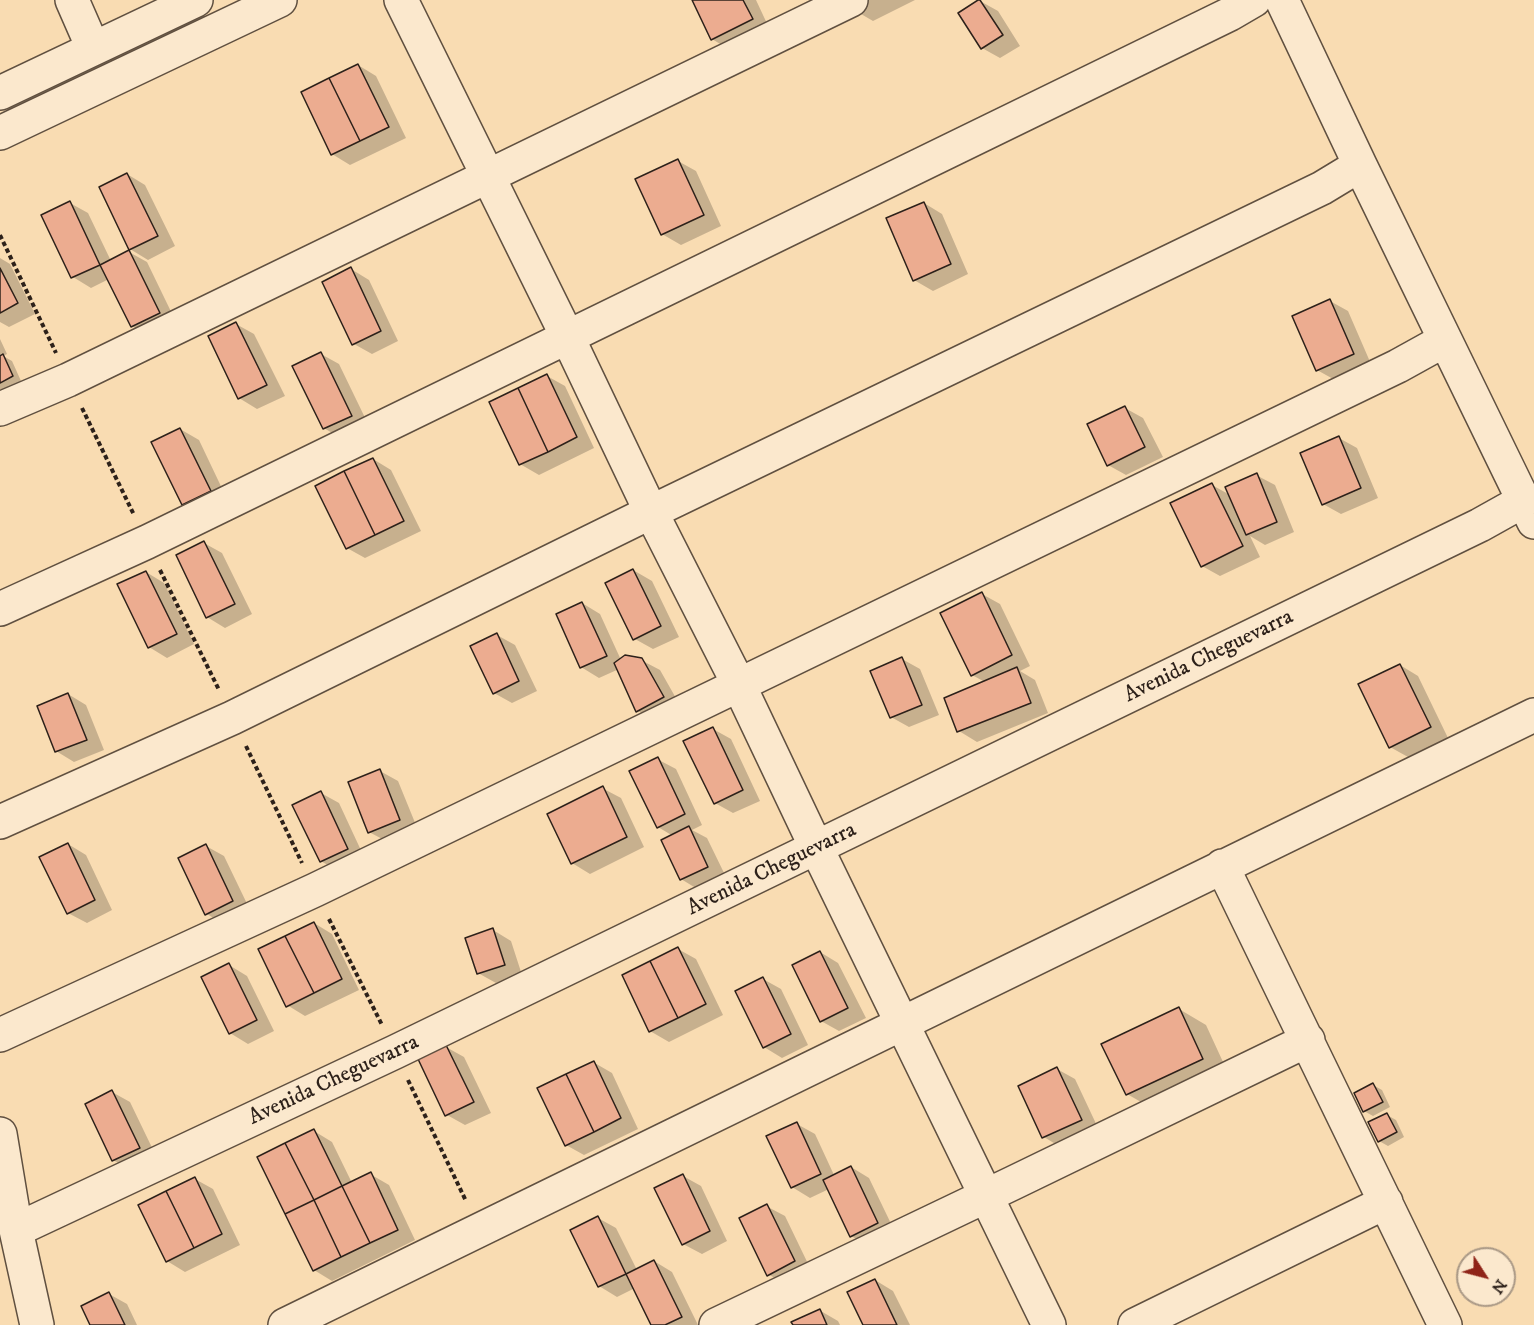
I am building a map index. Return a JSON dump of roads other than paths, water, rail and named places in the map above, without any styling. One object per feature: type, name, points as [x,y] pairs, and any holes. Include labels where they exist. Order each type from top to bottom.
[{"type":"street","points":[[72,0],[93,48]]},
{"type":"street","points":[[0,93],[196,0]]},
{"type":"street","points":[[0,133],[280,0]]},
{"type":"street","points":[[401,0],[651,512],[739,685],[1048,1325]]},
{"type":"street","points":[[0,409],[69,380],[851,0]]},
{"type":"street","points":[[0,609],[147,542],[568,338],[1230,14],[1254,0]]},
{"type":"street","points":[[1282,0],[1529,512]]},
{"type":"street","points":[[0,822],[232,717],[1322,188],[1360,165]]},
{"type":"street","points":[[0,1035],[315,890],[1398,366],[1445,340]]},
{"type":"street","name":"Avenida Cheguevarra","points":[[16,1230],[395,1052],[1480,525],[1529,512]]},
{"type":"street","points":[[285,1325],[328,1316],[901,1023],[1534,715]]},
{"type":"street","points":[[1222,866],[1445,1325]]},
{"type":"street","points":[[716,1325],[1308,1040]]},
{"type":"street","points":[[0,1134],[16,1230],[37,1325]]},
{"type":"street","points":[[1135,1325],[1386,1202]]}]
